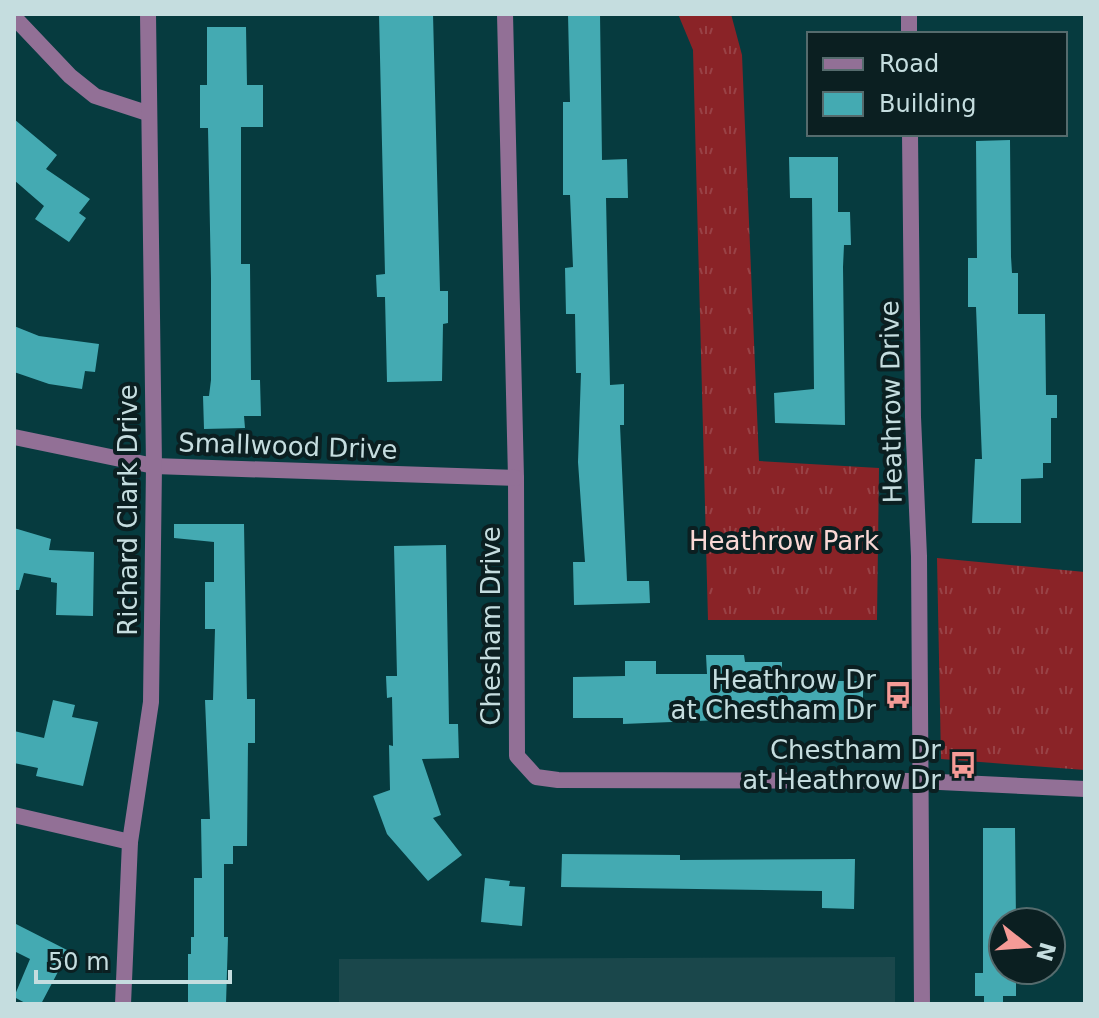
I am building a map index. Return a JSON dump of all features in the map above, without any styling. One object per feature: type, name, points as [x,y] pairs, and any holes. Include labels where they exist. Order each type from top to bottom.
[{"type":"street","name":"Richard Clark Drive","points":[[123,1004],[130,842],[151,702],[154,466],[148,14]]},
{"type":"street","name":"Chesham Drive","points":[[505,14],[516,478],[518,715],[514,735],[517,756],[536,777],[573,780],[919,781],[1085,789]]},
{"type":"street","points":[[14,17],[70,76],[95,96],[147,113]]},
{"type":"street","name":"Heathrow Drive","points":[[910,136],[913,417],[919,556],[922,1004]]},
{"type":"street","name":"Smallwood Drive","points":[[14,437],[154,466],[516,478]]},
{"type":"street","points":[[14,815],[130,842]]},
{"type":"shaded area","points":[[895,957],[895,1004],[339,1004],[339,959]]},
{"type":"green space","name":"Heathrow Park","points":[[678,14],[731,14],[742,55],[759,461],[879,468],[877,620],[708,620],[693,50]]},
{"type":"green space","points":[[937,558],[1085,572],[1085,770],[941,759]]},
{"type":"building","points":[[379,14],[433,14],[440,291],[448,291],[448,323],[443,324],[442,381],[387,382],[385,297],[377,297],[376,275],[385,274]]},
{"type":"building","points":[[568,14],[600,14],[602,160],[627,159],[628,198],[606,198],[610,385],[624,384],[624,425],[620,425],[627,581],[649,581],[650,603],[574,605],[573,562],[585,562],[578,462],[581,373],[576,373],[575,314],[566,314],[565,268],[573,267],[570,195],[563,195],[563,102],[570,102]]},
{"type":"building","points":[[207,27],[246,27],[247,85],[263,85],[263,127],[241,127],[241,264],[250,264],[251,380],[260,380],[261,416],[244,416],[245,428],[204,429],[203,396],[209,396],[211,380],[208,128],[200,128],[200,85],[207,85]]},
{"type":"building","points":[[14,119],[57,155],[46,169],[90,199],[79,213],[86,218],[69,242],[35,219],[44,206],[14,180]]},
{"type":"building","points":[[1010,140],[1011,257],[1012,273],[1018,273],[1018,314],[1045,314],[1046,395],[1057,395],[1057,418],[1051,418],[1051,463],[1043,463],[1043,478],[1021,479],[1021,523],[972,523],[975,459],[982,459],[976,307],[968,307],[968,258],[977,258],[976,141]]},
{"type":"building","points":[[789,157],[838,157],[838,212],[850,212],[851,245],[844,245],[843,267],[845,425],[775,423],[774,393],[814,389],[812,198],[790,198]]},
{"type":"building","points":[[14,326],[39,336],[99,344],[95,372],[85,371],[82,389],[49,384],[14,372]]},
{"type":"building","points":[[174,524],[244,524],[247,699],[255,699],[255,743],[248,743],[247,846],[233,846],[233,864],[224,864],[224,937],[228,937],[226,1004],[188,1004],[188,954],[191,954],[191,937],[194,937],[194,878],[202,878],[201,819],[210,819],[205,700],[213,700],[215,629],[205,629],[205,582],[214,582],[214,542],[174,538]]},
{"type":"building","points":[[14,528],[51,539],[49,550],[94,552],[93,616],[56,615],[57,583],[51,582],[51,578],[24,573],[19,590],[14,590]]},
{"type":"building","points":[[446,545],[449,724],[458,724],[459,758],[422,759],[441,815],[433,818],[462,855],[428,881],[387,834],[373,796],[390,790],[392,697],[387,698],[386,676],[397,676],[394,546]]},
{"type":"building","points":[[706,655],[744,655],[745,662],[782,662],[782,675],[794,675],[794,681],[863,681],[863,720],[745,719],[623,724],[623,718],[573,718],[573,677],[625,676],[625,661],[656,661],[656,674],[707,674]]},
{"type":"building","points":[[53,700],[75,705],[72,717],[98,722],[83,786],[36,776],[38,768],[14,763],[14,731],[44,738]]},
{"type":"building","points":[[983,828],[1015,828],[1016,906],[987,906],[987,986],[1016,986],[1016,996],[1003,996],[1003,1004],[984,1004],[984,996],[975,996],[975,973],[983,973]]},
{"type":"building","points":[[562,854],[680,855],[680,860],[855,859],[854,909],[822,908],[822,891],[561,887]]},
{"type":"building","points":[[485,878],[510,881],[509,886],[525,887],[522,926],[481,922]]},
{"type":"building","points":[[14,923],[69,951],[41,1004],[27,1004],[14,997],[30,959],[14,951]]},
{"type":"place","name":"Heathrow Dr at Chestham Dr","points":[[898,695]]},
{"type":"place","name":"Chestham Dr at Heathrow Dr","points":[[963,765]]}]
